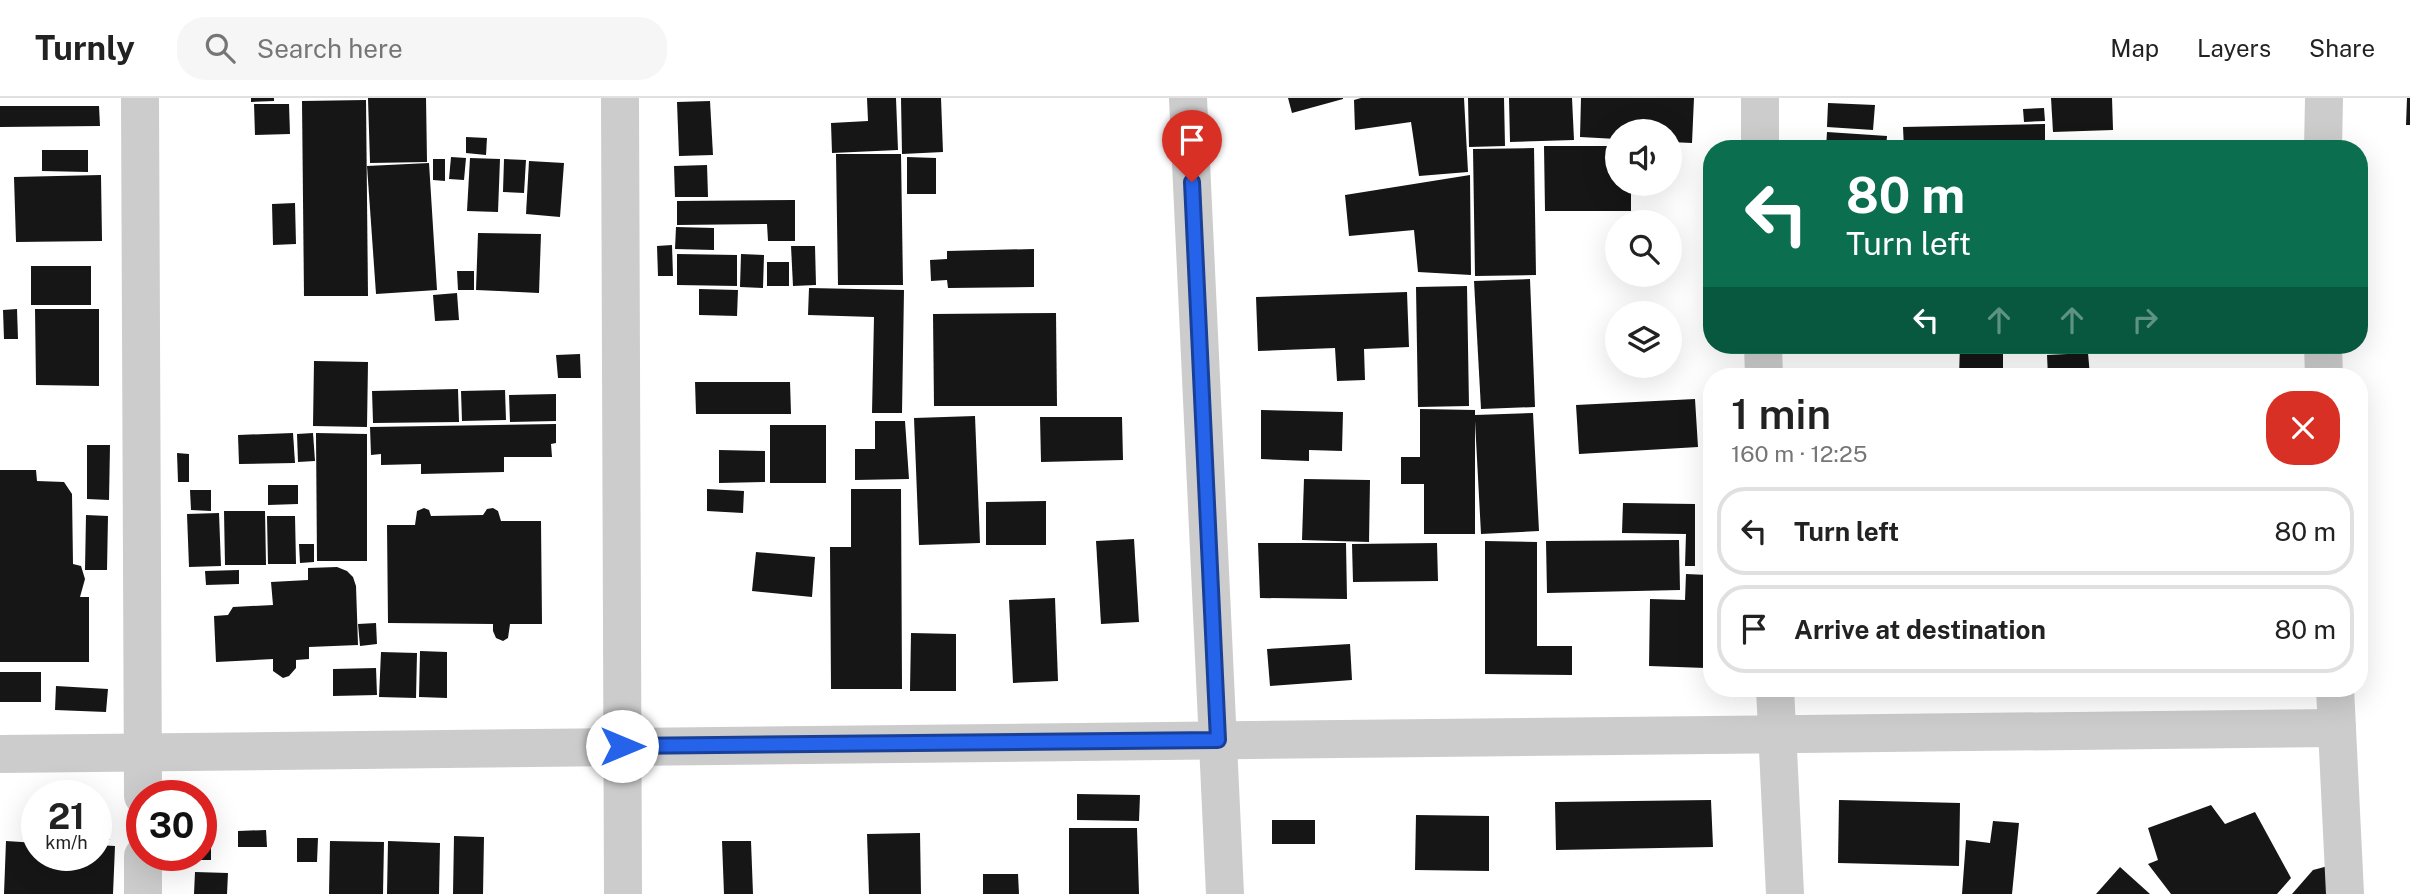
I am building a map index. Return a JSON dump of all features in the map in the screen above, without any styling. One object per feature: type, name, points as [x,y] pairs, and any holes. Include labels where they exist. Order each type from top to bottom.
[{"type":"street","points":[[140,98],[143,780]]},
{"type":"street","points":[[620,98],[623,894]]},
{"type":"street","points":[[1188,98],[1224,894]]},
{"type":"street","points":[[1760,98],[1760,140]]},
{"type":"street","points":[[2323,140],[2324,98]]},
{"type":"street","points":[[1775,697],[1785,894]]},
{"type":"street","points":[[2335,697],[2345,894]]},
{"type":"street","points":[[0,754],[2337,728]]},
{"type":"street","points":[[143,871],[143,894]]},
{"type":"building","points":[[251,98],[274,98],[274,101],[251,102]]},
{"type":"building","points":[[368,98],[426,98],[427,162],[370,163]]},
{"type":"building","points":[[867,98],[896,98],[898,150],[832,153],[831,123],[868,121]]},
{"type":"building","points":[[901,98],[941,98],[943,152],[902,154]]},
{"type":"building","points":[[1288,98],[1343,98],[1343,99],[1292,113]]},
{"type":"building","points":[[1464,98],[1468,172],[1419,176],[1411,122],[1355,130],[1354,100]]},
{"type":"building","points":[[1468,98],[1504,98],[1505,146],[1469,147]]},
{"type":"building","points":[[1509,98],[1572,98],[1574,140],[1510,142]]},
{"type":"building","points":[[1581,98],[1694,98],[1692,143],[1682,143],[1682,119],[1605,119],[1605,138],[1580,137]]},
{"type":"building","points":[[2051,98],[2112,98],[2113,130],[2053,132]]},
{"type":"building","points":[[2407,98],[2410,98],[2410,125],[2406,125]]},
{"type":"building","points":[[366,100],[368,296],[304,296],[302,101]]},
{"type":"building","points":[[710,101],[713,155],[679,156],[677,102]]},
{"type":"building","points":[[1828,103],[1875,105],[1873,130],[1827,127]]},
{"type":"building","points":[[254,104],[289,104],[290,134],[255,135]]},
{"type":"building","points":[[0,106],[99,106],[100,126],[0,127]]},
{"type":"building","points":[[2044,108],[2045,121],[2024,122],[2023,109]]},
{"type":"building","points":[[2045,124],[2045,140],[1904,140],[1903,127]]},
{"type":"building","points":[[1827,132],[1887,136],[1887,140],[1827,140]]},
{"type":"building","points":[[466,137],[487,138],[486,155],[466,153]]},
{"type":"building","points":[[1544,146],[1605,146],[1605,196],[1631,196],[1631,210],[1545,211]]},
{"type":"building","points":[[1534,148],[1536,275],[1475,276],[1473,149]]},
{"type":"building","points":[[42,150],[88,150],[88,172],[42,171]]},
{"type":"building","points":[[836,154],[901,154],[903,285],[838,285]]},
{"type":"building","points":[[451,157],[466,158],[464,180],[449,179]]},
{"type":"building","points":[[907,157],[936,158],[936,194],[907,194]]},
{"type":"building","points":[[470,158],[500,159],[498,212],[467,211]]},
{"type":"building","points":[[433,159],[445,159],[445,181],[433,180]]},
{"type":"building","points":[[504,159],[526,160],[524,193],[503,192]]},
{"type":"building","points":[[529,161],[564,163],[560,217],[526,214]]},
{"type":"building","points":[[429,163],[437,290],[376,294],[367,166]]},
{"type":"building","points":[[707,165],[708,197],[675,197],[674,166]]},
{"type":"building","points":[[101,175],[102,241],[16,242],[14,177]]},
{"type":"building","points":[[1470,175],[1471,275],[1418,272],[1414,230],[1349,236],[1345,195]]},
{"type":"building","points":[[795,200],[795,241],[768,241],[767,224],[677,225],[677,201]]},
{"type":"building","points":[[295,203],[296,244],[273,245],[272,204]]},
{"type":"building","points":[[676,227],[714,228],[714,250],[675,249]]},
{"type":"building","points":[[478,233],[541,234],[539,293],[476,290]]},
{"type":"building","points":[[672,245],[673,276],[658,276],[657,246]]},
{"type":"building","points":[[791,246],[815,246],[816,285],[793,286]]},
{"type":"building","points":[[1034,249],[1034,287],[948,288],[947,280],[931,281],[930,260],[947,259],[947,251]]},
{"type":"building","points":[[677,254],[737,255],[737,286],[677,285]]},
{"type":"building","points":[[741,254],[764,255],[763,288],[740,287]]},
{"type":"building","points":[[767,262],[789,262],[789,286],[767,286]]},
{"type":"building","points":[[31,266],[91,266],[91,305],[31,305]]},
{"type":"building","points":[[457,271],[474,271],[474,290],[458,290]]},
{"type":"building","points":[[1530,279],[1535,407],[1481,409],[1474,281]]},
{"type":"building","points":[[1467,286],[1469,406],[1418,407],[1416,287]]},
{"type":"building","points":[[809,288],[904,290],[902,413],[872,413],[874,317],[808,315]]},
{"type":"building","points":[[699,289],[738,290],[737,316],[699,315]]},
{"type":"building","points":[[1407,292],[1409,347],[1364,349],[1365,380],[1337,381],[1335,348],[1258,351],[1256,297]]},
{"type":"building","points":[[457,293],[459,320],[435,321],[433,295]]},
{"type":"building","points":[[17,309],[18,339],[4,339],[3,310]]},
{"type":"building","points":[[35,309],[99,309],[99,386],[36,385]]},
{"type":"building","points":[[1056,313],[1057,406],[934,406],[933,314]]},
{"type":"building","points":[[580,354],[581,378],[558,378],[556,355]]},
{"type":"building","points":[[1960,354],[2003,354],[2003,368],[1959,368]]},
{"type":"building","points":[[2088,354],[2089,368],[2048,368],[2047,355]]},
{"type":"building","points":[[314,361],[368,362],[367,427],[313,426]]},
{"type":"building","points":[[695,382],[790,382],[791,414],[696,414]]},
{"type":"building","points":[[458,389],[459,422],[373,423],[372,391]]},
{"type":"building","points":[[505,390],[506,420],[462,421],[461,391]]},
{"type":"building","points":[[556,394],[556,421],[510,422],[509,395]]},
{"type":"building","points":[[1695,399],[1698,447],[1579,454],[1576,405]]},
{"type":"building","points":[[1420,409],[1475,410],[1475,415],[1533,413],[1539,531],[1481,534],[1475,421],[1475,534],[1424,534],[1424,484],[1401,484],[1401,457],[1420,457]]},
{"type":"building","points":[[1261,410],[1343,412],[1342,451],[1309,450],[1309,461],[1261,459]]},
{"type":"building","points":[[975,416],[980,543],[919,545],[914,418]]},
{"type":"building","points":[[1040,417],[1122,417],[1123,460],[1041,462]]},
{"type":"building","points":[[875,421],[905,421],[909,479],[855,480],[855,449],[875,449]]},
{"type":"building","points":[[556,424],[556,443],[551,444],[552,457],[504,457],[504,472],[421,474],[421,464],[381,465],[381,454],[371,455],[370,427]]},
{"type":"building","points":[[770,425],[826,425],[826,483],[770,483]]},
{"type":"building","points":[[293,433],[295,463],[239,464],[238,435]]},
{"type":"building","points":[[313,433],[315,461],[298,462],[297,434]]},
{"type":"building","points":[[316,433],[367,434],[367,561],[317,561]]},
{"type":"building","points":[[87,445],[110,445],[109,500],[87,499]]},
{"type":"building","points":[[719,450],[765,451],[765,482],[719,483]]},
{"type":"building","points":[[177,453],[189,454],[189,482],[178,482]]},
{"type":"building","points":[[0,470],[36,470],[37,481],[64,482],[72,494],[73,564],[81,566],[85,579],[80,597],[89,597],[89,662],[0,662]]},
{"type":"building","points":[[1304,479],[1370,480],[1369,542],[1302,540]]},
{"type":"building","points":[[268,485],[298,485],[298,504],[268,505]]},
{"type":"building","points":[[707,489],[744,491],[743,513],[707,511]]},
{"type":"building","points":[[851,489],[901,489],[902,689],[831,689],[830,547],[851,547]]},
{"type":"building","points":[[190,490],[211,490],[211,511],[191,510]]},
{"type":"building","points":[[1046,501],[1046,545],[986,545],[986,502]]},
{"type":"building","points":[[1623,503],[1695,504],[1695,566],[1685,566],[1686,534],[1622,533]]},
{"type":"building","points":[[424,508],[429,510],[431,516],[483,515],[487,509],[493,508],[498,511],[501,521],[541,521],[542,624],[510,624],[508,638],[503,641],[496,638],[493,624],[388,623],[387,525],[415,525],[417,511]]},
{"type":"building","points":[[224,511],[265,511],[266,565],[225,565]]},
{"type":"building","points":[[219,513],[221,566],[189,567],[187,514]]},
{"type":"building","points":[[86,515],[108,516],[107,570],[85,570]]},
{"type":"building","points":[[267,516],[295,516],[296,564],[268,564]]},
{"type":"building","points":[[1134,539],[1139,622],[1101,624],[1096,541]]},
{"type":"building","points":[[1679,540],[1680,590],[1547,593],[1546,541]]},
{"type":"building","points":[[1485,541],[1537,542],[1537,646],[1572,646],[1572,675],[1485,674]]},
{"type":"building","points":[[1258,543],[1346,543],[1347,599],[1260,598]]},
{"type":"building","points":[[1437,543],[1438,581],[1353,582],[1352,544]]},
{"type":"building","points":[[299,544],[314,544],[314,562],[300,563]]},
{"type":"building","points":[[756,552],[815,557],[812,597],[752,591]]},
{"type":"building","points":[[337,567],[353,577],[356,586],[358,645],[309,647],[309,659],[296,660],[296,668],[283,678],[273,671],[273,659],[216,662],[214,616],[228,615],[233,607],[273,605],[271,582],[308,580],[308,568]]},
{"type":"building","points":[[239,570],[239,584],[206,585],[205,571]]},
{"type":"building","points":[[1686,574],[1703,575],[1703,668],[1649,666],[1650,599],[1685,600]]},
{"type":"building","points":[[1055,598],[1058,681],[1013,683],[1009,600]]},
{"type":"building","points":[[376,623],[377,644],[360,646],[358,624]]},
{"type":"building","points":[[911,633],[956,634],[956,691],[910,691]]},
{"type":"building","points":[[1350,644],[1352,680],[1270,686],[1267,649]]},
{"type":"building","points":[[420,651],[447,652],[447,698],[419,697]]},
{"type":"building","points":[[381,652],[417,653],[416,698],[379,697]]},
{"type":"building","points":[[376,668],[377,695],[333,696],[333,669]]},
{"type":"building","points":[[0,672],[41,672],[41,702],[0,702]]},
{"type":"building","points":[[56,686],[108,689],[106,712],[55,710]]},
{"type":"building","points":[[1077,794],[1140,795],[1139,821],[1077,820]]},
{"type":"building","points":[[1711,800],[1713,847],[1556,850],[1555,802]]},
{"type":"building","points":[[1839,800],[1960,803],[1959,866],[1838,863]]},
{"type":"building","points":[[2211,805],[2225,824],[2255,812],[2291,878],[2277,894],[2171,894],[2148,864],[2158,860],[2148,828]]},
{"type":"building","points":[[1416,815],[1489,816],[1489,871],[1415,870]]},
{"type":"building","points":[[1272,820],[1315,820],[1315,844],[1272,844]]},
{"type":"building","points":[[1993,821],[2019,823],[2012,894],[1962,894],[1966,840],[1990,843]]},
{"type":"building","points":[[1069,828],[1137,828],[1139,894],[1069,894]]},
{"type":"building","points":[[266,830],[267,847],[238,847],[238,831]]},
{"type":"building","points":[[920,833],[921,894],[869,894],[867,834]]},
{"type":"building","points":[[454,836],[484,837],[483,894],[453,894]]},
{"type":"building","points":[[297,838],[318,838],[317,862],[297,862]]},
{"type":"building","points":[[6,841],[21,842],[21,871],[112,871],[112,846],[115,846],[113,894],[4,894]]},
{"type":"building","points":[[330,841],[384,842],[383,894],[329,894]]},
{"type":"building","points":[[388,841],[440,843],[439,894],[387,894]]},
{"type":"building","points":[[722,841],[751,841],[753,894],[724,894]]},
{"type":"building","points":[[2332,865],[2331,894],[2292,894],[2313,870]]},
{"type":"building","points":[[2120,867],[2150,894],[2096,894]]},
{"type":"building","points":[[195,872],[228,873],[227,894],[194,894]]},
{"type":"building","points":[[983,874],[1018,874],[1019,894],[983,894]]},
{"type":"route","points":[[622,746],[1218,740],[1192,182]]}]
